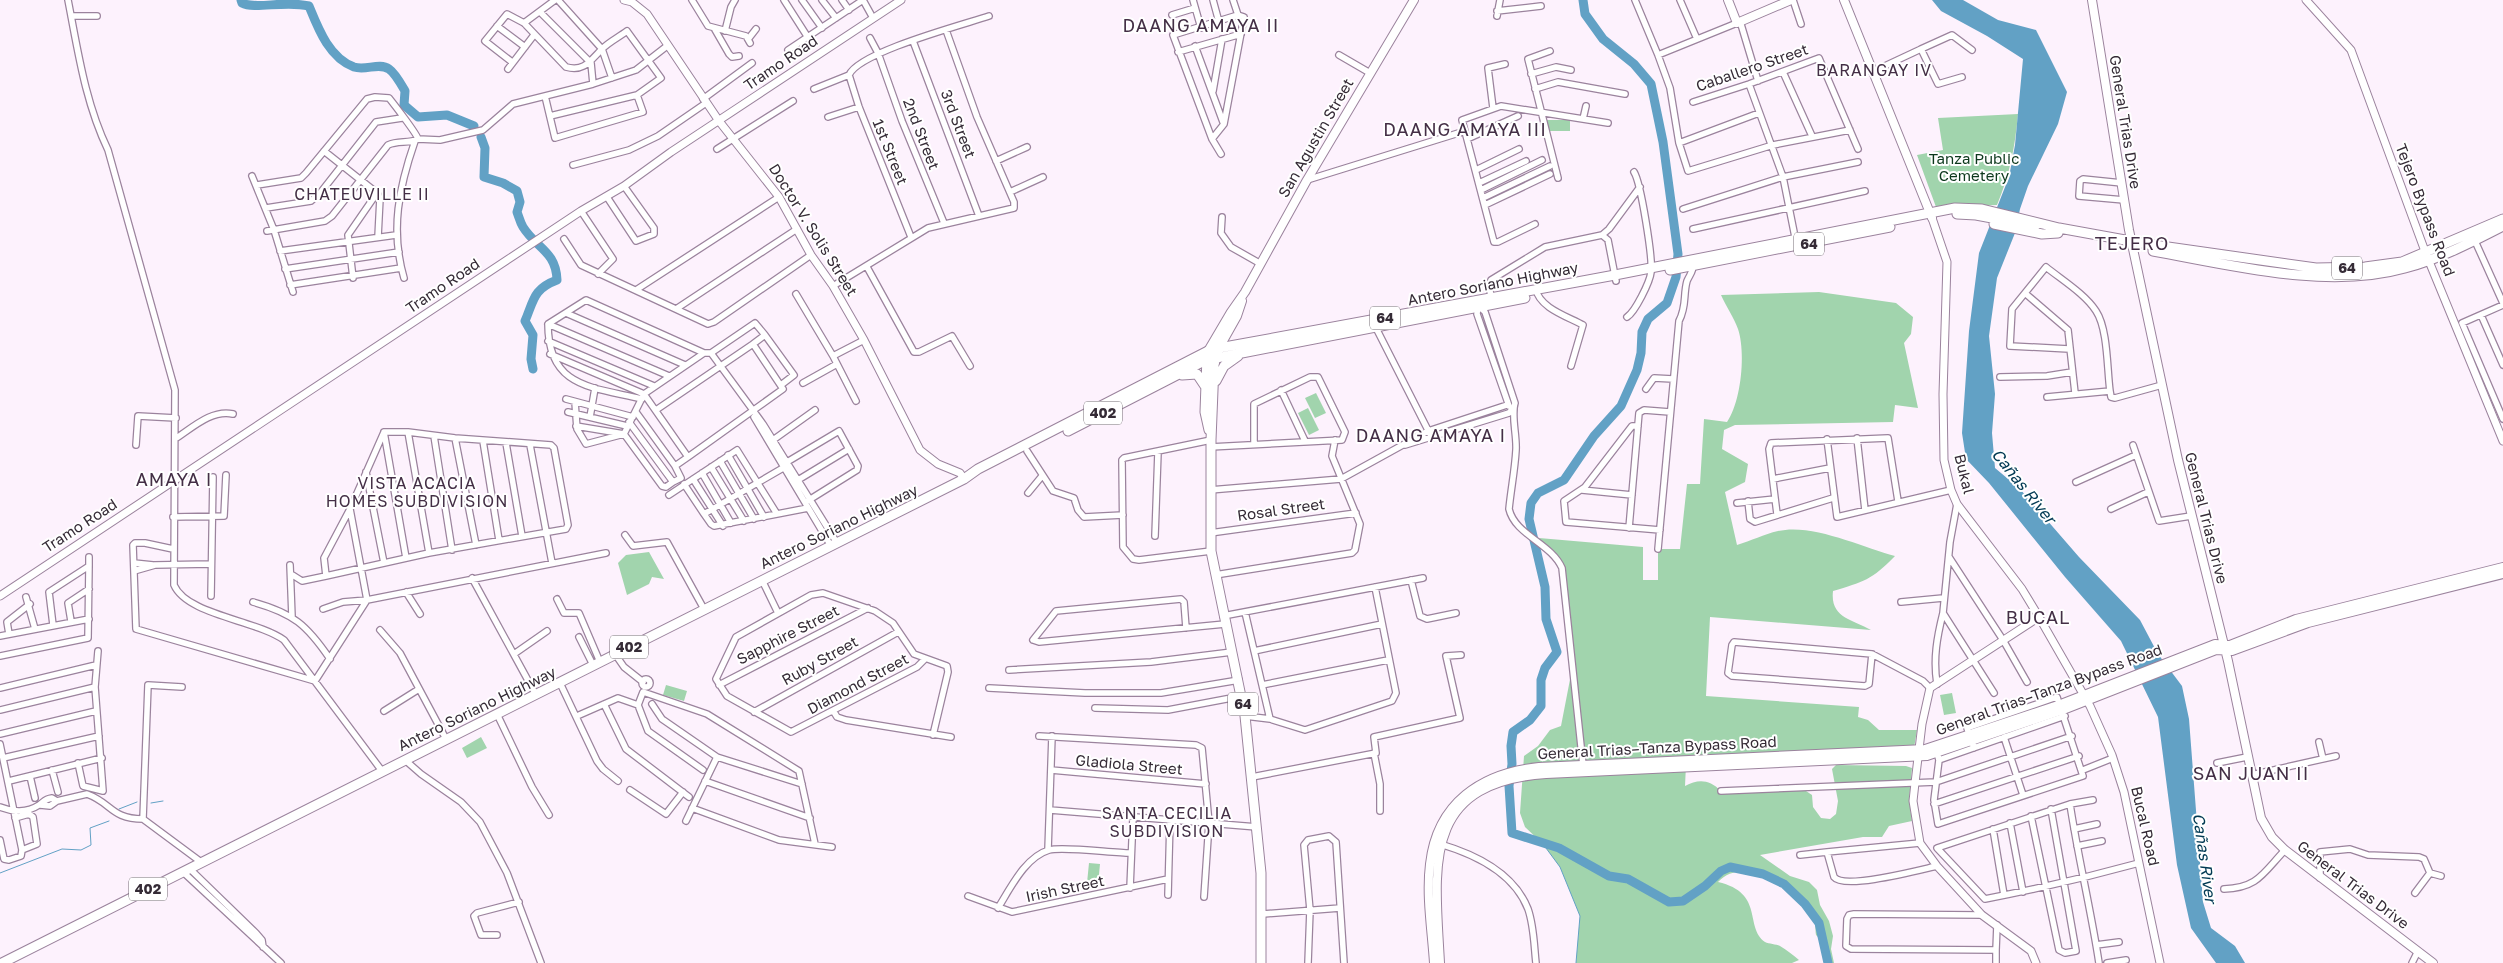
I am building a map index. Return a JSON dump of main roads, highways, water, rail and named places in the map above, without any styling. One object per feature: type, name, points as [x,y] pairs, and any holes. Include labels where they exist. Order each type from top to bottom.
[{"type":"main road","name":"San Agustin Street","points":[[1210,356],[1307,180],[1414,0]]},
{"type":"main road","points":[[1728,0],[1739,22],[1781,2],[1792,0]]},
{"type":"main road","points":[[1844,0],[1931,215]]},
{"type":"main road","name":"General Trias Drive","points":[[2092,0],[2132,245],[2191,516],[2224,648],[2261,818],[2272,837],[2285,850],[2433,963]]},
{"type":"main road","name":"Antero Soriano Highway","points":[[1219,348],[1374,323],[1796,243],[1931,215],[1964,211],[2132,245],[2316,268],[2386,265],[2427,257],[2476,240],[2503,226]]},
{"type":"main road","name":"Antero Soriano Highway","points":[[1980,215],[2021,230],[2042,234],[2059,230]]},
{"type":"main road","name":"Antero Soriano Highway","points":[[2427,257],[2503,219]]},
{"type":"main road","name":"San Agustin Street","points":[[1219,348],[1237,316],[1245,292]]},
{"type":"main road","name":"Antero Soriano Highway","points":[[2,963],[834,545],[964,479],[978,469],[1210,356],[1242,353],[1374,323]]},
{"type":"main road","name":"64","points":[[1219,348],[1210,356],[1211,551],[1245,716],[1257,827],[1263,914],[1261,963]]},
{"type":"main road","points":[[1180,375],[1197,374],[1210,388],[1224,366],[1242,353]]},
{"type":"main road","name":"Antero Soriano Highway","points":[[964,479],[981,474],[1180,375],[1210,356]]},
{"type":"main road","name":"General Trias–Tanza Bypass Road","points":[[1519,773],[1918,754],[2061,707],[2164,666],[2224,648],[2232,651],[2309,616],[2503,567]]},
{"type":"main road","name":"General Trias–Tanza Bypass Road","points":[[2277,630],[2503,574]]},
{"type":"main road","name":"General Trias–Tanza Bypass Road","points":[[1437,843],[1461,808],[1478,793],[1502,778],[1519,773],[1583,765],[1918,754],[1938,756],[1970,738]]},
{"type":"main road","points":[[1434,963],[1429,875],[1437,843]]},
{"type":"main road","points":[[1437,843],[1436,875],[1440,963]]},
{"type":"water","points":[[1932,0],[1963,0],[1998,20],[2036,30],[2067,92],[2058,124],[2028,186],[2020,209],[2015,233],[1997,278],[1989,336],[1995,394],[1992,433],[1995,468],[2020,489],[2079,557],[2140,620],[2158,654],[2182,686],[2189,719],[2203,902],[2211,928],[2235,946],[2245,963],[2216,963],[2191,928],[2177,865],[2158,717],[2121,641],[2065,577],[1989,483],[1966,459],[1962,433],[1969,331],[1979,253],[2009,177],[2015,145],[2023,59],[1987,36],[1941,11]]},
{"type":"waterway","points":[[241,0],[242,3],[254,6],[290,4],[309,6],[316,24],[331,50],[345,63],[354,67],[381,66],[389,69],[396,76],[405,91],[404,105],[418,117],[447,115],[474,126]]},
{"type":"waterway","points":[[1583,0],[1585,14],[1603,39],[1634,64],[1651,84],[1663,142],[1678,254],[1676,277],[1667,303],[1648,319],[1642,332],[1641,353],[1637,370],[1621,406],[1594,436],[1564,480],[1538,493],[1531,503],[1529,519],[1545,587],[1546,619],[1557,652],[1545,668],[1541,680],[1541,706],[1530,720],[1513,732],[1509,786],[1512,833],[1559,848],[1609,876],[1628,879],[1669,902],[1683,901],[1705,886],[1721,871],[1730,867],[1763,874],[1784,884],[1805,904],[1819,923],[1828,963]]},
{"type":"waterway","points":[[481,137],[485,148],[484,177],[503,183],[517,191],[520,202],[517,212],[522,225],[549,256],[556,270],[557,280],[543,287],[535,296],[525,321],[533,335],[531,359],[533,369]]},
{"type":"waterway","points":[[151,803],[163,801]]},
{"type":"waterway","points":[[119,809],[137,802]]},
{"type":"waterway","points":[[0,873],[62,849],[81,850],[91,845],[90,828],[109,821]]},
{"type":"waterway","points":[[1543,844],[1560,867],[1580,916],[1576,963]]},
{"type":"district","name":"DAANG AMAYA II","points":[[1201,26]]},
{"type":"district","name":"BARANGAY IV","points":[[1874,70]]},
{"type":"district","name":"DAANG AMAYA III","points":[[1465,130]]},
{"type":"district","name":"CHATEUVILLE II","points":[[362,194]]},
{"type":"district","name":"TEJERO","points":[[2132,244]]},
{"type":"district","name":"DAANG AMAYA I","points":[[1431,436]]},
{"type":"district","name":"AMAYA I","points":[[174,480]]},
{"type":"district","name":"VISTA ACACIA HOMES SUBDIVISION","points":[[417,492]]},
{"type":"district","name":"BUCAL","points":[[2038,618]]},
{"type":"district","name":"SAN JUAN II","points":[[2251,774]]},
{"type":"district","name":"SANTA CECILIA SUBDIVISION","points":[[1167,822]]},
{"type":"park label","name":"Tanza Public Cemetery","points":[[1974,168]]},
{"type":"water label","name":"Cañas River","points":[[2024,486]]},
{"type":"water label","name":"Cañas River","points":[[2205,858]]}]
